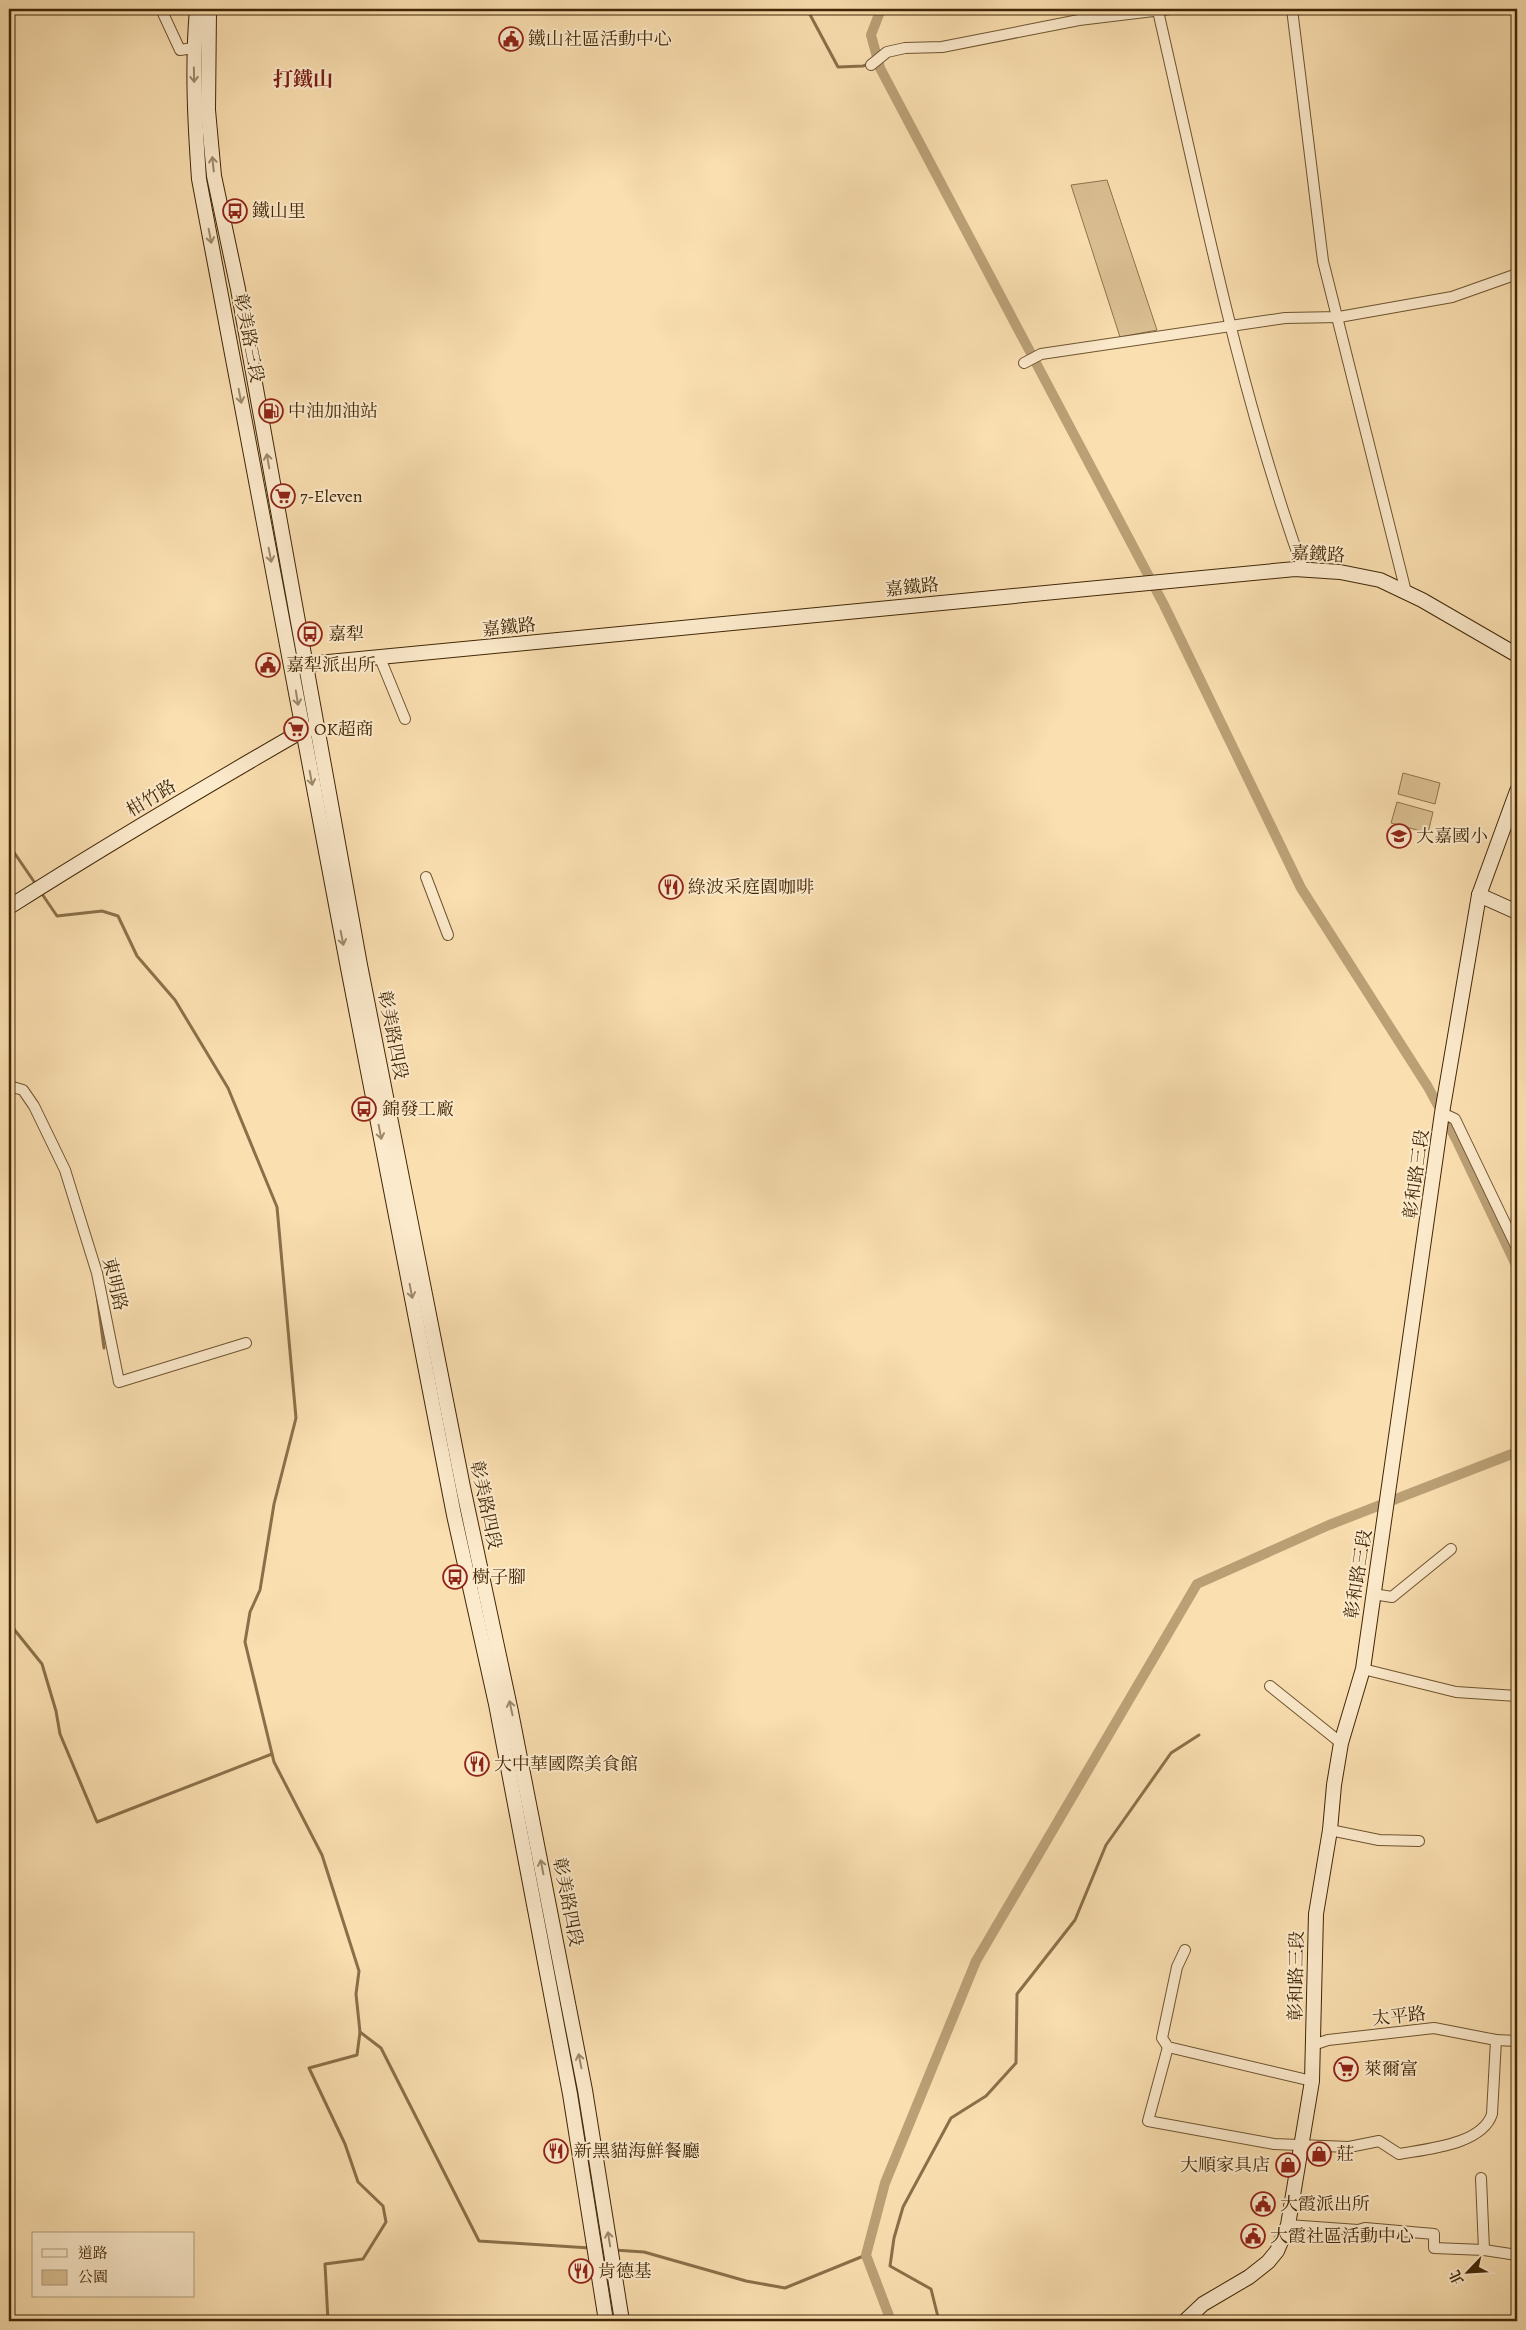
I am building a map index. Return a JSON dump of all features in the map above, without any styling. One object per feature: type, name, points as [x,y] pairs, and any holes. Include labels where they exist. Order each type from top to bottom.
[{"type":"main road","name":"彰美路三段","points":[[197,9],[194,48],[194,124],[199,179],[298,665]]},
{"type":"main road","name":"彰美路三段","points":[[209,9],[208,110],[214,176],[239,298],[309,729]]},
{"type":"main road","name":"嘉鐵路","points":[[298,665],[1303,569],[1340,572],[1380,580],[1406,592],[1517,655]]},
{"type":"main road","name":"柑竹路","points":[[9,907],[70,868],[309,729]]},
{"type":"main road","name":"彰美路四段","points":[[309,729],[360,965],[456,1456],[549,1901],[585,2090],[622,2321]]},
{"type":"main road","name":"彰美路四段","points":[[309,729],[454,1515],[496,1704],[570,2094],[606,2321]]},
{"type":"main road","name":"彰和路三段","points":[[1185,2321],[1203,2304],[1248,2277],[1268,2262],[1277,2251],[1288,2225],[1312,2081],[1316,1914],[1330,1830],[1334,1785],[1341,1743],[1363,1669],[1442,1113],[1479,895],[1517,791]]},
{"type":"main road","points":[[1479,895],[1517,912]]},
{"type":"main road","points":[[533,1907],[549,1901]]},
{"type":"main road","points":[[570,2094],[585,2090]]},
{"type":"street","points":[[161,9],[180,50],[194,48]]},
{"type":"street","points":[[871,65],[887,52],[904,48],[942,47],[1079,20],[1170,9]]},
{"type":"street","points":[[1292,9],[1323,261],[1339,317],[1406,592]]},
{"type":"street","points":[[1158,11],[1232,326],[1265,457],[1303,569]]},
{"type":"street","points":[[1027,361],[1041,354],[1285,318],[1339,317],[1452,297],[1517,274]]},
{"type":"street","points":[[380,658],[405,719]]},
{"type":"street","points":[[426,877],[448,935]]},
{"type":"street","name":"東明路","points":[[9,1086],[22,1090],[34,1106],[64,1170],[96,1273],[119,1382],[246,1343]]},
{"type":"street","points":[[1442,1113],[1454,1119],[1517,1248]]},
{"type":"street","points":[[1373,1594],[1392,1597],[1451,1549]]},
{"type":"street","points":[[1363,1669],[1456,1692],[1517,1696]]},
{"type":"street","points":[[1270,1686],[1341,1743]]},
{"type":"street","points":[[1330,1830],[1379,1840],[1419,1841]]},
{"type":"street","points":[[1185,1950],[1177,1967],[1162,2038],[1168,2047],[1312,2081]]},
{"type":"street","name":"太平路","points":[[1314,2045],[1328,2040],[1434,2028],[1496,2040],[1517,2041]]},
{"type":"street","points":[[1168,2047],[1148,2121],[1274,2144],[1349,2147],[1380,2141],[1399,2154],[1464,2140],[1489,2122],[1492,2114],[1496,2040]]},
{"type":"street","points":[[1481,2178],[1484,2250]]},
{"type":"street","points":[[1288,2225],[1358,2230],[1365,2228],[1434,2234],[1434,2248],[1484,2250],[1517,2255]]},
{"type":"green space","points":[[1107,180],[1157,330],[1120,337],[1071,185]]},
{"type":"green space","points":[[1403,773],[1440,783],[1435,804],[1398,794]]},
{"type":"green space","points":[[1397,802],[1433,812],[1428,833],[1391,823]]},
{"type":"waterway","points":[[807,9],[838,67],[869,64]]},
{"type":"waterway","points":[[881,9],[871,35],[880,68],[1164,605],[1301,888],[1428,1087],[1457,1141],[1517,1267]]},
{"type":"waterway","points":[[9,845],[37,886]]},
{"type":"waterway","points":[[40,891],[57,916],[102,911],[118,916],[137,956],[175,1000],[228,1088],[277,1207],[296,1418],[274,1504],[260,1590],[250,1612],[245,1642],[274,1762],[322,1855],[359,1971],[356,1994],[360,2032],[381,2048],[479,2241],[590,2248]]},
{"type":"waterway","points":[[97,1295],[104,1348]]},
{"type":"waterway","points":[[891,2321],[866,2255],[885,2183],[976,1961],[1197,1584],[1329,1525],[1517,1452]]},
{"type":"waterway","points":[[9,1623],[42,1664],[56,1711],[60,1734],[97,1822],[272,1754]]},
{"type":"waterway","points":[[939,2321],[931,2289],[890,2266],[894,2238],[903,2207],[951,2118],[986,2096],[1016,2063],[1017,1994],[1075,1920],[1106,1845],[1171,1753],[1199,1735]]},
{"type":"waterway","points":[[328,2321],[325,2264],[363,2259],[386,2222],[383,2206],[358,2182],[345,2144],[309,2068],[357,2055],[360,2032]]},
{"type":"waterway","points":[[614,2250],[644,2252],[746,2281],[785,2288],[866,2255]]},
{"type":"place","name":"鐵山社區活動中心","points":[[511,39]]},
{"type":"place","name":"鐵山里","points":[[235,211]]},
{"type":"place","name":"中油加油站","points":[[271,411]]},
{"type":"place","name":"7-Eleven","points":[[283,496]]},
{"type":"place","name":"嘉犁","points":[[310,634]]},
{"type":"place","name":"嘉犁派出所","points":[[268,665]]},
{"type":"place","name":"OK超商","points":[[296,729]]},
{"type":"place","name":"大嘉國小","points":[[1399,836]]},
{"type":"place","name":"綠波采庭園咖啡","points":[[671,887]]},
{"type":"place","name":"錦發工廠","points":[[364,1109]]},
{"type":"place","name":"樹子腳","points":[[455,1577]]},
{"type":"place","name":"大中華國際美食館","points":[[477,1764]]},
{"type":"place","name":"萊爾富","points":[[1346,2069]]},
{"type":"place","name":"新黑貓海鮮餐廳","points":[[556,2151]]},
{"type":"place","name":"莊","points":[[1319,2154]]},
{"type":"place","name":"大順家具店","points":[[1288,2165]]},
{"type":"place","name":"大霞派出所","points":[[1263,2204]]},
{"type":"place","name":"大霞社區活動中心","points":[[1253,2236]]},
{"type":"place","name":"肯德基","points":[[581,2271]]},
{"type":"district","name":"打鐵山","points":[[303,79]]}]
